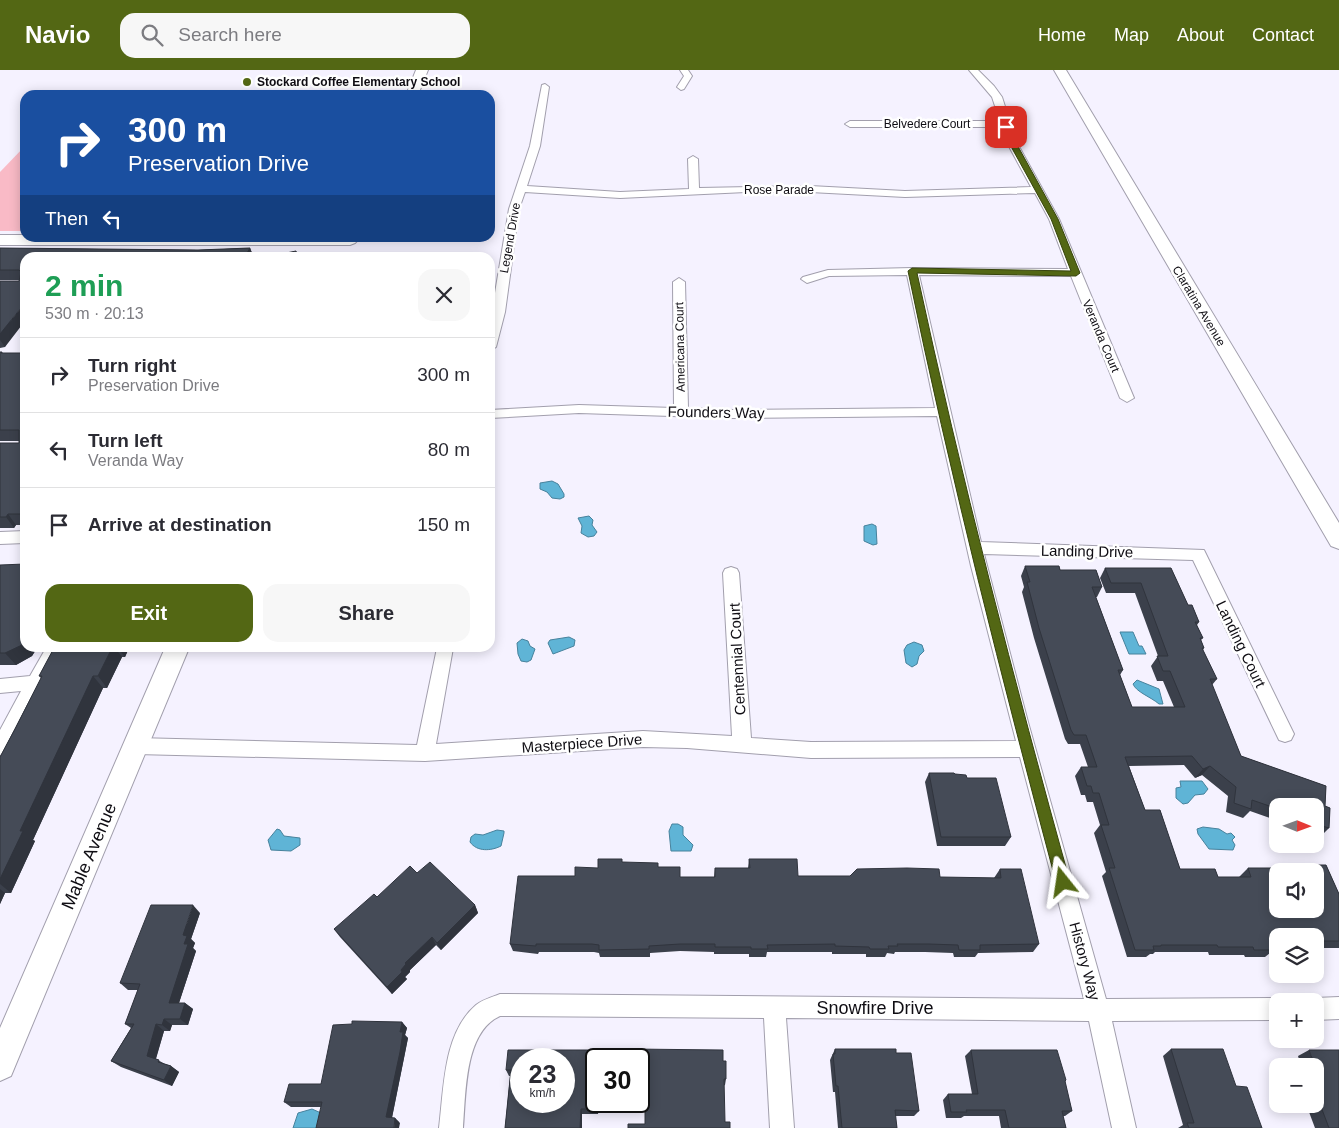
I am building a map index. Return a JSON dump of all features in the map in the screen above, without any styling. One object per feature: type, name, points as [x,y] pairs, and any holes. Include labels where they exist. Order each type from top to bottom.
[{"type":"main road","points":[[414,90],[422,70]]},
{"type":"main road","name":"Claratina Avenue","points":[[1060,70],[1339,541]]},
{"type":"main road","points":[[0,240],[20,240]]},
{"type":"main road","name":"Mable Avenue","points":[[0,1064],[175,652]]},
{"type":"street","points":[[682,87],[688,76],[684,70]]},
{"type":"street","points":[[807,279],[828,273],[912,271],[1076,273],[1054,219],[1011,141],[997,97],[974,70]]},
{"type":"street","name":"Legend Drive","points":[[495,307],[520,188],[535,146],[545,87]]},
{"type":"street","name":"Belvedere Court","points":[[850,124],[1005,124]]},
{"type":"street","points":[[693,159],[694,192]]},
{"type":"street","name":"Rose Parade","points":[[520,188],[620,195],[778,189],[905,194],[1038,190]]},
{"type":"street","name":"History Way","points":[[912,271],[942,412],[975,548],[1098,1010],[1124,1128]]},
{"type":"street","name":"Veranda Court","points":[[1076,273],[1127,398]]},
{"type":"street","name":"Americana Court","points":[[679,282],[681,412]]},
{"type":"street","name":"Founders Way","points":[[495,414],[579,409],[681,412],[942,412]]},
{"type":"street","points":[[0,538],[20,537]]},
{"type":"street","name":"Landing Drive","points":[[975,548],[1198,554]]},
{"type":"street","name":"Landing Court","points":[[1198,554],[1285,734]]},
{"type":"street","name":"Centennial Court","points":[[732,573],[742,745]]},
{"type":"street","points":[[0,747],[52,652]]},
{"type":"street","points":[[425,753],[444,652]]},
{"type":"street","points":[[0,686],[34,683]]},
{"type":"street","name":"Masterpiece Drive","points":[[136,746],[425,753],[643,739],[688,740],[811,750],[1028,750]]},
{"type":"street","name":"Snowfire Drive","points":[[451,1128],[461,1052],[467,1033],[477,1018],[492,1007],[500,1005],[1098,1010],[1269,1009]]},
{"type":"street","points":[[774,1008],[782,1128]]},
{"type":"street","points":[[1324,1008],[1339,1008]]},
{"type":"shaded area","points":[[20,151],[20,231],[0,231],[0,172]]},
{"type":"water","points":[[552,481],[558,484],[564,497],[560,499],[552,498],[547,492],[540,489],[540,483]]},
{"type":"water","points":[[589,516],[593,520],[592,525],[597,532],[594,536],[588,537],[581,533],[582,526],[578,518]]},
{"type":"water","points":[[872,524],[876,526],[877,544],[873,545],[864,541],[864,526]]},
{"type":"water","points":[[1120,632],[1133,632],[1139,646],[1142,646],[1146,654],[1129,654]]},
{"type":"water","points":[[569,637],[575,640],[574,646],[553,654],[548,643],[550,640]]},
{"type":"water","points":[[522,639],[528,641],[530,646],[535,649],[531,660],[527,662],[521,661],[518,654],[517,643]]},
{"type":"water","points":[[914,642],[922,645],[924,651],[919,656],[917,664],[912,667],[906,663],[904,650],[907,645]]},
{"type":"water","points":[[1137,680],[1159,689],[1163,704],[1159,704],[1137,690],[1133,684]]},
{"type":"water","points":[[1180,781],[1202,781],[1208,789],[1204,794],[1195,795],[1188,803],[1183,804],[1176,798],[1176,788],[1181,787]]},
{"type":"water","points":[[672,824],[678,824],[683,827],[683,835],[693,845],[691,851],[671,851],[669,831]]},
{"type":"water","points":[[1203,827],[1219,829],[1227,834],[1231,833],[1235,837],[1232,840],[1235,845],[1233,850],[1209,849],[1198,834],[1197,829]]},
{"type":"water","points":[[277,829],[284,836],[300,838],[300,845],[291,851],[271,850],[268,840]]},
{"type":"water","points":[[497,830],[504,831],[501,846],[484,850],[476,848],[470,842],[471,837],[475,834],[483,835]]},
{"type":"water","points":[[312,1109],[321,1113],[317,1128],[293,1128],[298,1113]]},
{"type":"building","points":[[0,248],[198,250],[250,248],[248,252],[20,252],[20,271],[0,270]]},
{"type":"building","points":[[20,276],[20,309],[0,334],[0,281],[19,281]]},
{"type":"building","points":[[0,352],[20,353],[20,514],[8,514],[6,517],[0,517],[0,443],[19,443],[19,430],[0,430]]},
{"type":"building","points":[[20,564],[20,646],[5,653],[0,653],[0,565]]},
{"type":"building","points":[[1025,566],[1059,566],[1060,570],[1096,570],[1102,587],[1092,587],[1123,670],[1118,670],[1132,707],[1185,707],[1170,671],[1163,671],[1157,656],[1168,656],[1141,583],[1111,583],[1105,568],[1171,568],[1188,605],[1192,605],[1199,622],[1195,622],[1203,638],[1200,638],[1204,648],[1202,648],[1217,679],[1210,679],[1241,756],[1326,786],[1325,806],[1330,808],[1329,828],[1324,827],[1324,798],[1269,798],[1269,806],[1252,800],[1251,809],[1234,803],[1236,787],[1210,766],[1203,769],[1192,756],[1125,757],[1145,810],[1160,810],[1180,869],[1215,869],[1218,877],[1251,877],[1248,868],[1269,868],[1269,918],[1324,918],[1324,865],[1326,865],[1339,894],[1339,941],[1324,941],[1324,928],[1269,928],[1269,950],[1254,950],[1253,947],[1218,947],[1217,945],[1161,945],[1153,946],[1154,950],[1135,950],[1109,868],[1115,868],[1101,825],[1109,825],[1099,793],[1093,793],[1091,786],[1087,786],[1081,767],[1097,767],[1086,735],[1074,735],[1071,730],[1039,628],[1027,582],[1030,582]]},
{"type":"building","points":[[52,652],[110,652],[98,676],[93,676],[20,831],[23,831],[0,879],[0,757],[42,676],[39,676]]},
{"type":"building","points":[[929,773],[954,773],[966,775],[967,778],[996,778],[1011,837],[941,837]]},
{"type":"building","points":[[598,859],[622,859],[622,862],[658,863],[658,867],[680,867],[680,877],[715,877],[715,868],[750,868],[749,859],[797,859],[798,876],[850,876],[857,869],[907,868],[939,869],[940,877],[1001,878],[1000,869],[1021,869],[1039,944],[980,945],[980,950],[959,950],[958,945],[929,944],[897,944],[898,946],[888,946],[889,949],[835,946],[835,944],[767,945],[768,949],[751,949],[751,947],[715,947],[715,944],[680,944],[649,946],[649,949],[599,950],[599,945],[592,944],[536,944],[536,946],[510,944],[518,876],[575,876],[575,867],[598,868]]},
{"type":"building","points":[[430,862],[475,905],[437,943],[432,937],[405,963],[401,970],[402,972],[387,987],[334,929],[374,894],[377,897],[410,866],[417,873]]},
{"type":"building","points":[[151,905],[193,905],[183,935],[187,936],[184,944],[188,944],[169,1003],[185,1003],[180,1019],[164,1019],[162,1025],[156,1024],[147,1056],[171,1066],[164,1080],[111,1061],[134,1024],[125,1024],[140,984],[120,983]]},
{"type":"building","points":[[352,1021],[402,1022],[400,1032],[403,1032],[400,1052],[386,1117],[395,1118],[394,1128],[316,1128],[322,1102],[284,1102],[289,1084],[321,1084],[333,1025],[352,1024]]},
{"type":"building","points":[[650,1049],[723,1050],[723,1061],[726,1061],[726,1079],[724,1079],[725,1122],[730,1122],[730,1128],[628,1128],[628,1124],[645,1124],[645,1113],[650,1113]]},
{"type":"building","points":[[835,1049],[896,1049],[896,1053],[911,1053],[919,1111],[895,1110],[897,1128],[842,1128],[833,1054],[835,1054]]},
{"type":"building","points":[[1171,1049],[1223,1049],[1236,1086],[1247,1087],[1262,1128],[1189,1128],[1187,1123],[1194,1123]]},
{"type":"building","points":[[508,1050],[510,1050],[510,1070],[506,1070]]},
{"type":"building","points":[[575,1050],[585,1050],[585,1109],[581,1109],[580,1128],[505,1128],[510,1080],[510,1113],[575,1113]]},
{"type":"building","points":[[971,1050],[1057,1050],[1066,1080],[1072,1111],[1062,1111],[1066,1128],[1009,1128],[1005,1110],[951,1112],[948,1094],[978,1094]]},
{"type":"building","points":[[1309,1050],[1339,1050],[1339,1128],[1329,1128],[1323,1113],[1324,1058],[1312,1058]]},
{"type":"place","name":"Stockard Coffee Elementary School","points":[[247,82]]},
{"type":"route","points":[[1006,127],[1011,141],[1054,219],[1076,273],[912,271],[942,412],[975,548],[1004,664],[1063,882]]}]
